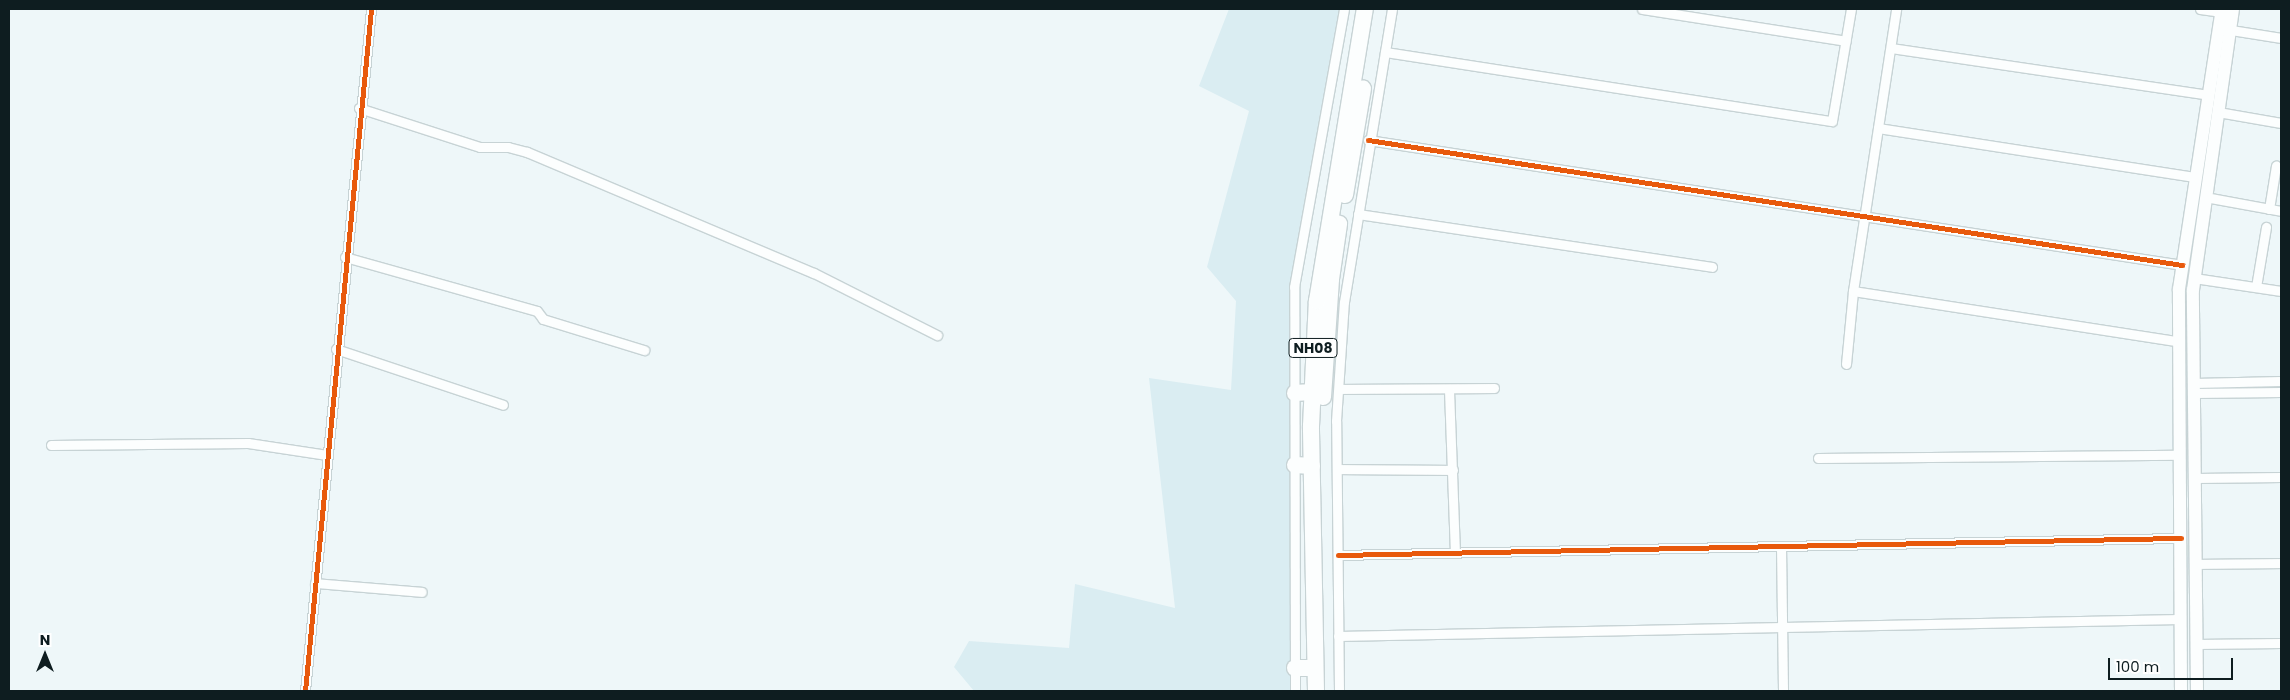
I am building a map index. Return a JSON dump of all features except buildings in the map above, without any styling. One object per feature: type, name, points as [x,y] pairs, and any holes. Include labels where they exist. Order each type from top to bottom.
[{"type":"highway","name":"NH08","points":[[1316,691],[1312,392],[1320,273],[1365,9]]},
{"type":"highway","name":"NH08","points":[[1326,691],[1322,434],[1328,312],[1339,228],[1376,9]]},
{"type":"highway","points":[[1295,393],[1312,392]]},
{"type":"highway","points":[[1295,465],[1312,466]]},
{"type":"highway","points":[[1295,668],[1315,668]]},
{"type":"street","points":[[305,691],[359,108],[371,9]]},
{"type":"street","points":[[1295,691],[1294,287],[1344,9]]},
{"type":"street","points":[[1338,691],[1337,469],[1344,302],[1368,140],[1392,9]]},
{"type":"street","points":[[1642,9],[1846,41]]},
{"type":"street","points":[[1385,52],[1828,121],[1834,117],[1851,9]]},
{"type":"street","points":[[1846,364],[1852,291],[1896,9]]},
{"type":"street","points":[[2200,9],[2226,10]]},
{"type":"street","points":[[2197,691],[2193,284],[2230,30],[2226,10]]},
{"type":"street","points":[[2181,691],[2180,455],[2177,341],[2179,289],[2209,95],[2226,10]]},
{"type":"street","points":[[2230,30],[2281,38]]},
{"type":"street","points":[[1891,48],[2209,95]]},
{"type":"street","points":[[359,108],[480,147],[508,147],[527,152],[814,272],[937,335]]},
{"type":"street","points":[[2218,112],[2281,122]]},
{"type":"street","points":[[1878,128],[2196,177]]},
{"type":"street","points":[[1368,140],[2182,265]]},
{"type":"street","points":[[2269,209],[2276,166]]},
{"type":"street","points":[[2205,197],[2281,211]]},
{"type":"street","points":[[1358,214],[1712,268]]},
{"type":"street","points":[[2256,287],[2266,227]]},
{"type":"street","points":[[345,257],[537,311],[543,319],[644,350]]},
{"type":"street","points":[[2179,289],[2193,284],[2256,287],[2281,291]]},
{"type":"street","points":[[1852,291],[2177,341]]},
{"type":"street","points":[[336,349],[503,405]]},
{"type":"street","points":[[2194,388],[2281,381]]},
{"type":"street","points":[[1339,389],[1449,390],[1494,388]]},
{"type":"street","points":[[2194,388],[2281,392]]},
{"type":"street","points":[[1449,390],[1453,470],[1454,554]]},
{"type":"street","points":[[51,445],[248,443],[327,456]]},
{"type":"street","points":[[1818,458],[2180,455]]},
{"type":"street","points":[[1337,469],[1453,470]]},
{"type":"street","points":[[2196,478],[2281,477]]},
{"type":"street","points":[[1338,555],[2180,538]]},
{"type":"street","points":[[1781,546],[1783,691]]},
{"type":"street","points":[[2196,564],[2281,563]]},
{"type":"street","points":[[315,583],[422,592]]},
{"type":"street","points":[[1338,636],[2180,619]]},
{"type":"street","points":[[2196,644],[2281,643]]},
{"type":"shaded area","points":[[1229,9],[1344,9],[1294,287],[1295,691],[974,691],[954,667],[969,641],[1069,648],[1075,584],[1175,608],[1149,378],[1231,390],[1236,301],[1207,267],[1249,111],[1199,86]]},
{"type":"cycle path","points":[[305,691],[371,9]]},
{"type":"cycle path","points":[[1368,140],[2182,265]]},
{"type":"cycle path","points":[[1338,555],[2181,538]]}]
